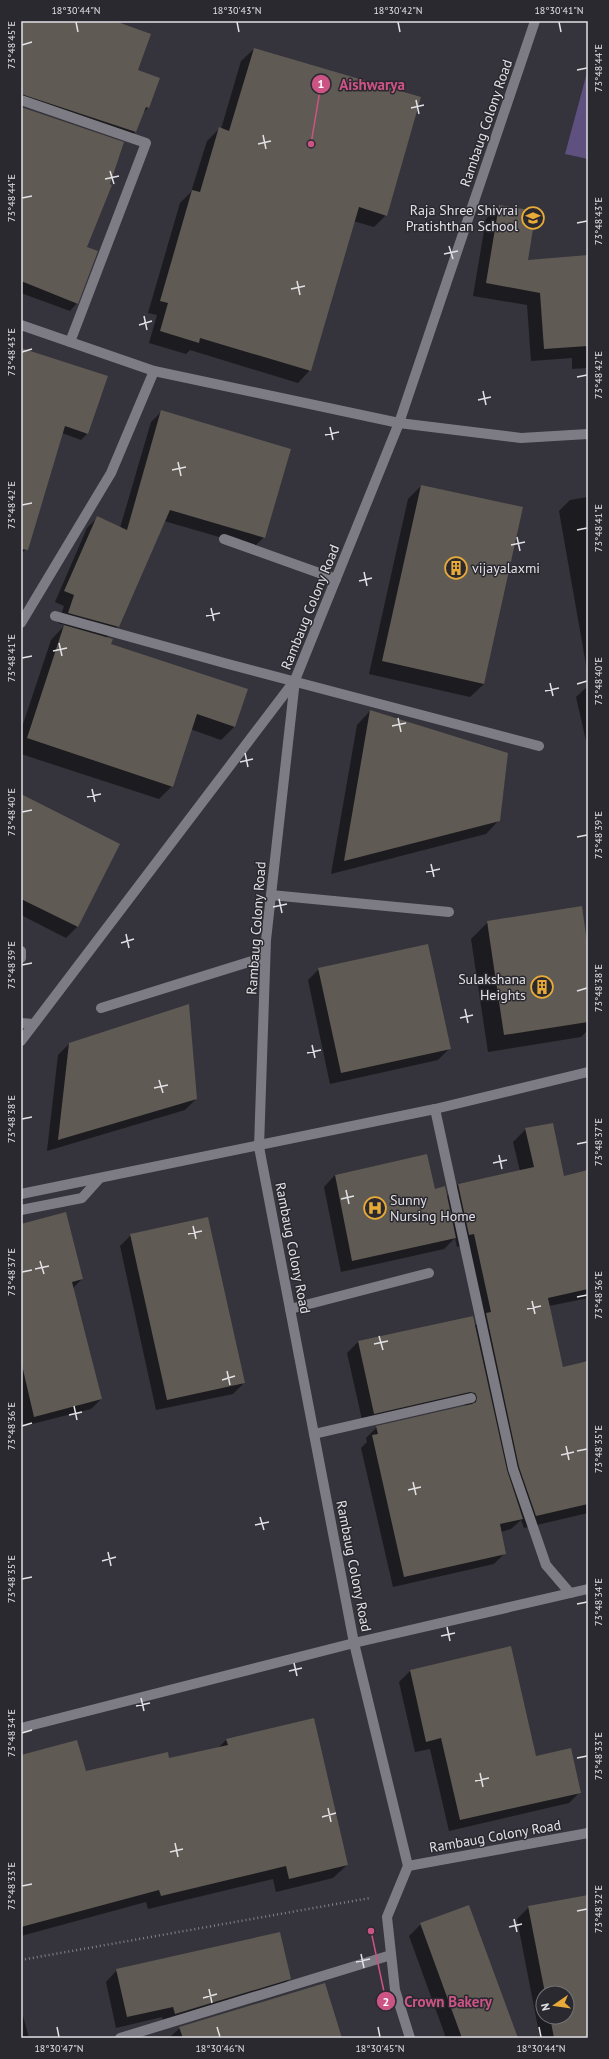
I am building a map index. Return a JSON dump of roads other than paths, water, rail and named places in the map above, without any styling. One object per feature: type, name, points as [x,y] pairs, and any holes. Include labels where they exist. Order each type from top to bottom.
[{"type":"street","name":"Rambaug Colony Road","points":[[535,21],[399,423],[295,680],[265,957],[259,1147],[354,1643],[408,1866],[588,1833]]},
{"type":"street","points":[[21,100],[146,142],[70,342]]},
{"type":"street","points":[[21,325],[154,371],[399,423],[521,438],[588,434]]},
{"type":"street","points":[[21,623],[111,473],[154,371]]},
{"type":"street","points":[[224,539],[336,579]]},
{"type":"street","points":[[55,616],[228,664],[295,680],[539,746]]},
{"type":"street","points":[[21,1041],[295,680]]},
{"type":"street","points":[[271,895],[449,912]]},
{"type":"street","points":[[21,952],[21,958]]},
{"type":"street","points":[[101,1008],[265,957]]},
{"type":"street","points":[[21,1023],[33,1024]]},
{"type":"street","points":[[21,1194],[259,1147],[436,1109],[588,1072]]},
{"type":"street","points":[[436,1109],[513,1469],[546,1565],[570,1593]]},
{"type":"street","points":[[21,1210],[82,1198],[100,1178]]},
{"type":"street","points":[[290,1309],[429,1273]]},
{"type":"street","points":[[314,1434],[471,1398]]},
{"type":"street","points":[[21,1728],[354,1643],[588,1589]]},
{"type":"street","points":[[408,1866],[387,1917],[395,1990],[410,2038]]},
{"type":"street","points":[[120,2038],[391,1955]]},
{"type":"place","name":"Aishwarya","points":[[311,144]]},
{"type":"place","name":"Raja Shree Shivrai Pratishthan School","points":[[533,218]]},
{"type":"place","name":"vijayalaxmi","points":[[456,568]]},
{"type":"place","name":"Sulakshana Heights","points":[[542,987]]},
{"type":"place","name":"Sunny Nursing Home","points":[[375,1208]]},
{"type":"place","name":"Crown Bakery","points":[[371,1931]]}]
